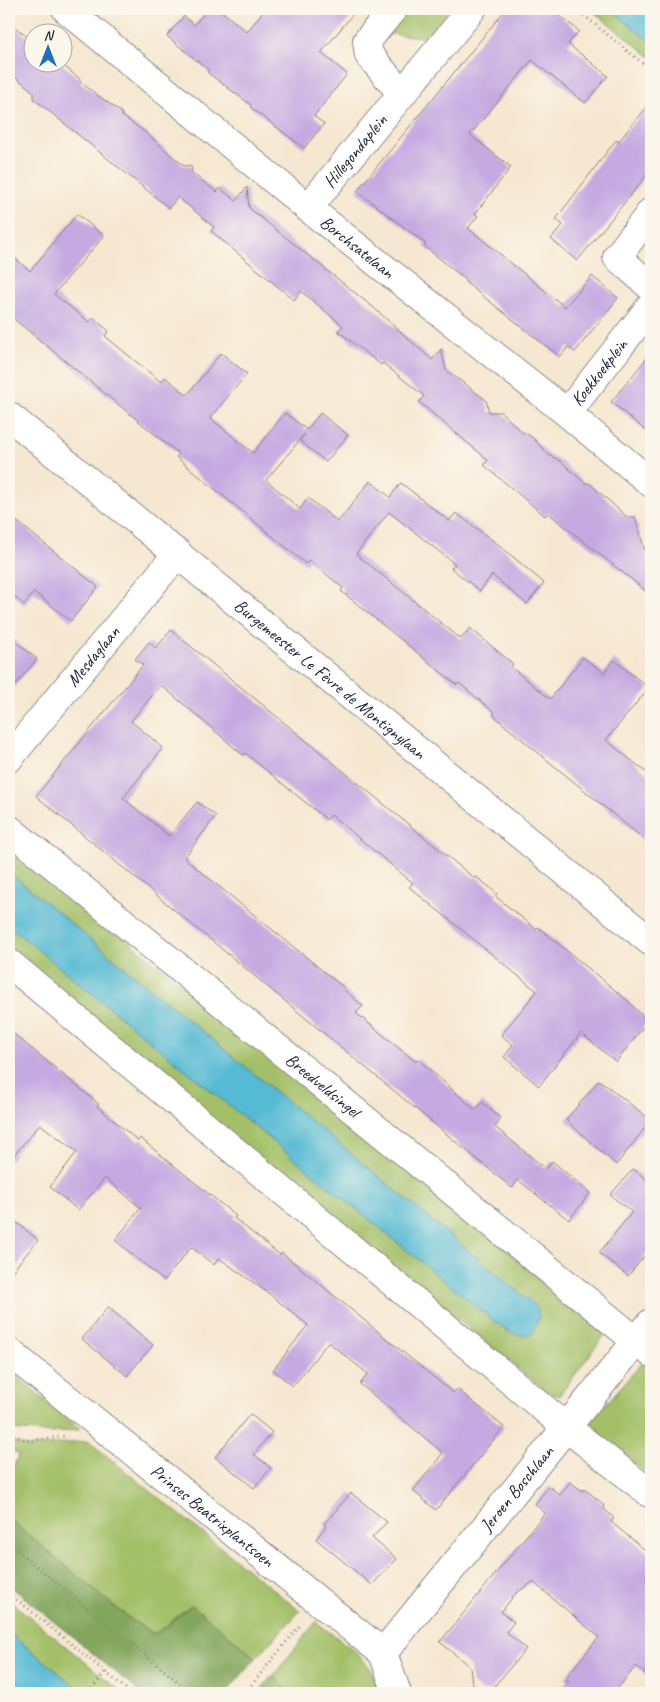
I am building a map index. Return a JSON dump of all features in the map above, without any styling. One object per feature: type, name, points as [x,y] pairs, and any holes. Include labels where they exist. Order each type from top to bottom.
[{"type":"street","name":"Borchsatelaan","points":[[66,9],[308,208],[567,413],[651,483]]},
{"type":"street","points":[[393,9],[367,41],[368,56],[402,94]]},
{"type":"street","name":"Hillegondaplein","points":[[308,208],[472,9]]},
{"type":"street","points":[[651,212],[616,257],[651,288]]},
{"type":"street","name":"Koekkoekplein","points":[[567,413],[651,306]]},
{"type":"street","name":"Burgemeester Le Fèvre de Montignylaan","points":[[9,416],[651,942]]},
{"type":"street","name":"Mesdaglaan","points":[[9,758],[178,553]]},
{"type":"street","name":"Breedveldsingel","points":[[9,829],[646,1339]]},
{"type":"street","points":[[9,963],[566,1428],[651,1494]]},
{"type":"street","name":"Jeroen Boschlaan","points":[[383,1653],[566,1428],[646,1339]]},
{"type":"street","name":"Prinses Beatrixplantsoen","points":[[9,1352],[383,1653]]},
{"type":"street","points":[[383,1653],[397,1693]]},
{"type":"path","points":[[576,9],[651,70]]},
{"type":"path","points":[[9,1434],[30,1441],[107,1431]]},
{"type":"path","points":[[9,1544],[192,1693]]},
{"type":"path","points":[[9,1593],[131,1693]]},
{"type":"path","points":[[245,1693],[318,1602]]},
{"type":"path","points":[[89,1693],[105,1672]]},
{"type":"green space","points":[[402,9],[462,9],[434,41],[422,37],[381,33]]},
{"type":"green space","points":[[590,9],[610,9],[651,42],[651,57]]},
{"type":"green space","points":[[9,843],[601,1327],[604,1336],[559,1396],[547,1392],[9,953],[9,926],[510,1334],[537,1307],[9,872]]},
{"type":"green space","points":[[641,1364],[651,1372],[651,1477],[588,1425]]},
{"type":"green space","points":[[9,1370],[80,1429],[53,1433],[9,1430]]},
{"type":"green space","points":[[9,1441],[28,1447],[88,1441],[300,1611],[256,1658],[192,1605],[154,1634],[126,1616],[9,1519],[9,1476],[19,1454],[9,1450]]},
{"type":"green space","points":[[9,1519],[126,1616],[154,1634],[192,1605],[256,1658],[226,1693],[141,1693],[9,1585]]},
{"type":"green space","points":[[9,1600],[123,1693],[84,1693],[9,1633]]},
{"type":"green space","points":[[316,1622],[355,1651],[371,1669],[381,1693],[291,1693],[273,1676]]},
{"type":"green space","points":[[273,1676],[291,1693],[258,1693]]},
{"type":"water","points":[[610,9],[651,9],[651,42]]},
{"type":"water","points":[[9,872],[537,1307],[539,1317],[533,1334],[522,1335],[513,1333],[496,1323],[9,926]]},
{"type":"water","points":[[9,1633],[84,1693],[9,1693]]},
{"type":"building","points":[[208,9],[219,9],[247,32],[265,9],[357,9],[321,53],[347,74],[314,116],[324,124],[304,148],[208,73],[208,70],[167,36],[184,16],[194,25]]},
{"type":"building","points":[[506,9],[551,9],[579,31],[568,44],[608,76],[585,103],[532,60],[470,135],[511,167],[475,214],[478,216],[468,228],[565,307],[592,276],[618,298],[575,352],[568,347],[560,357],[465,282],[465,279],[424,246],[426,244],[357,191]]},
{"type":"building","points":[[9,22],[22,33],[22,72],[71,72],[80,79],[80,82],[122,113],[122,116],[145,132],[184,166],[191,165],[192,173],[217,192],[220,188],[236,201],[247,187],[249,208],[374,308],[432,360],[441,349],[446,370],[486,400],[489,412],[501,412],[523,433],[534,439],[549,455],[562,462],[585,483],[589,483],[627,517],[635,517],[651,571],[651,595],[548,513],[545,516],[484,465],[488,460],[419,402],[424,396],[383,363],[381,365],[338,331],[343,326],[301,291],[294,300],[211,231],[214,227],[178,197],[169,208],[34,99],[34,92],[9,72]]},
{"type":"building","points":[[651,102],[651,170],[577,261],[551,239],[563,225],[556,219],[616,140],[618,142]]},
{"type":"building","points":[[77,214],[104,236],[54,294],[89,322],[93,318],[109,331],[105,336],[161,382],[165,377],[187,395],[221,353],[247,374],[210,418],[253,453],[285,413],[307,430],[320,413],[348,435],[326,462],[300,440],[266,480],[300,509],[308,498],[338,522],[370,481],[390,497],[401,483],[449,521],[456,513],[500,546],[544,583],[527,604],[492,575],[480,591],[451,568],[455,564],[389,512],[356,554],[461,639],[470,628],[513,664],[511,667],[550,699],[583,657],[604,673],[614,660],[649,688],[606,740],[651,776],[651,845],[508,728],[493,715],[495,713],[459,683],[457,685],[341,591],[343,588],[309,560],[306,564],[176,457],[179,454],[9,315],[9,253],[30,271]]},
{"type":"building","points":[[651,353],[651,435],[611,402]]},
{"type":"building","points":[[9,515],[98,587],[71,621],[34,592],[24,605],[9,592]]},
{"type":"building","points":[[171,630],[474,878],[476,877],[487,885],[497,894],[495,896],[536,929],[538,927],[627,1000],[648,1021],[616,1062],[581,1033],[539,1086],[504,1057],[513,1045],[501,1035],[537,991],[409,887],[413,883],[331,815],[327,820],[245,753],[243,755],[161,685],[131,721],[163,748],[123,798],[169,836],[197,802],[216,816],[184,858],[344,988],[363,1006],[356,1013],[416,1062],[418,1059],[475,1110],[482,1102],[501,1119],[495,1127],[546,1169],[552,1161],[590,1193],[569,1220],[518,1180],[512,1188],[36,796],[143,665],[135,659],[149,642],[156,648]]},
{"type":"building","points":[[9,636],[37,659],[9,693]]},
{"type":"building","points":[[9,1030],[99,1104],[97,1106],[138,1141],[140,1138],[236,1216],[234,1218],[280,1255],[282,1253],[453,1393],[457,1389],[504,1427],[436,1510],[413,1491],[443,1453],[360,1384],[368,1374],[328,1342],[293,1386],[273,1370],[308,1325],[268,1293],[219,1258],[214,1265],[191,1247],[164,1281],[115,1240],[141,1208],[105,1178],[78,1210],[50,1187],[77,1152],[40,1124],[9,1161]]},
{"type":"building","points":[[599,1080],[651,1120],[616,1165],[566,1120]]},
{"type":"building","points":[[633,1169],[651,1183],[651,1248],[628,1276],[599,1253],[632,1212],[610,1195]]},
{"type":"building","points":[[9,1216],[38,1240],[9,1275]]},
{"type":"building","points":[[108,1307],[153,1345],[127,1376],[82,1339]]},
{"type":"building","points":[[250,1414],[272,1432],[254,1454],[271,1468],[254,1488],[215,1457]]},
{"type":"building","points":[[570,1482],[581,1490],[586,1490],[603,1504],[604,1509],[614,1518],[611,1522],[651,1555],[651,1679],[636,1666],[614,1693],[559,1693],[569,1681],[565,1678],[599,1637],[533,1582],[516,1593],[501,1612],[514,1622],[506,1632],[526,1649],[491,1690],[482,1691],[472,1683],[470,1667],[440,1642],[545,1513],[535,1504],[549,1486],[560,1495]]},
{"type":"building","points":[[351,1493],[387,1522],[372,1538],[397,1559],[372,1585],[316,1539],[326,1526],[324,1524]]}]
